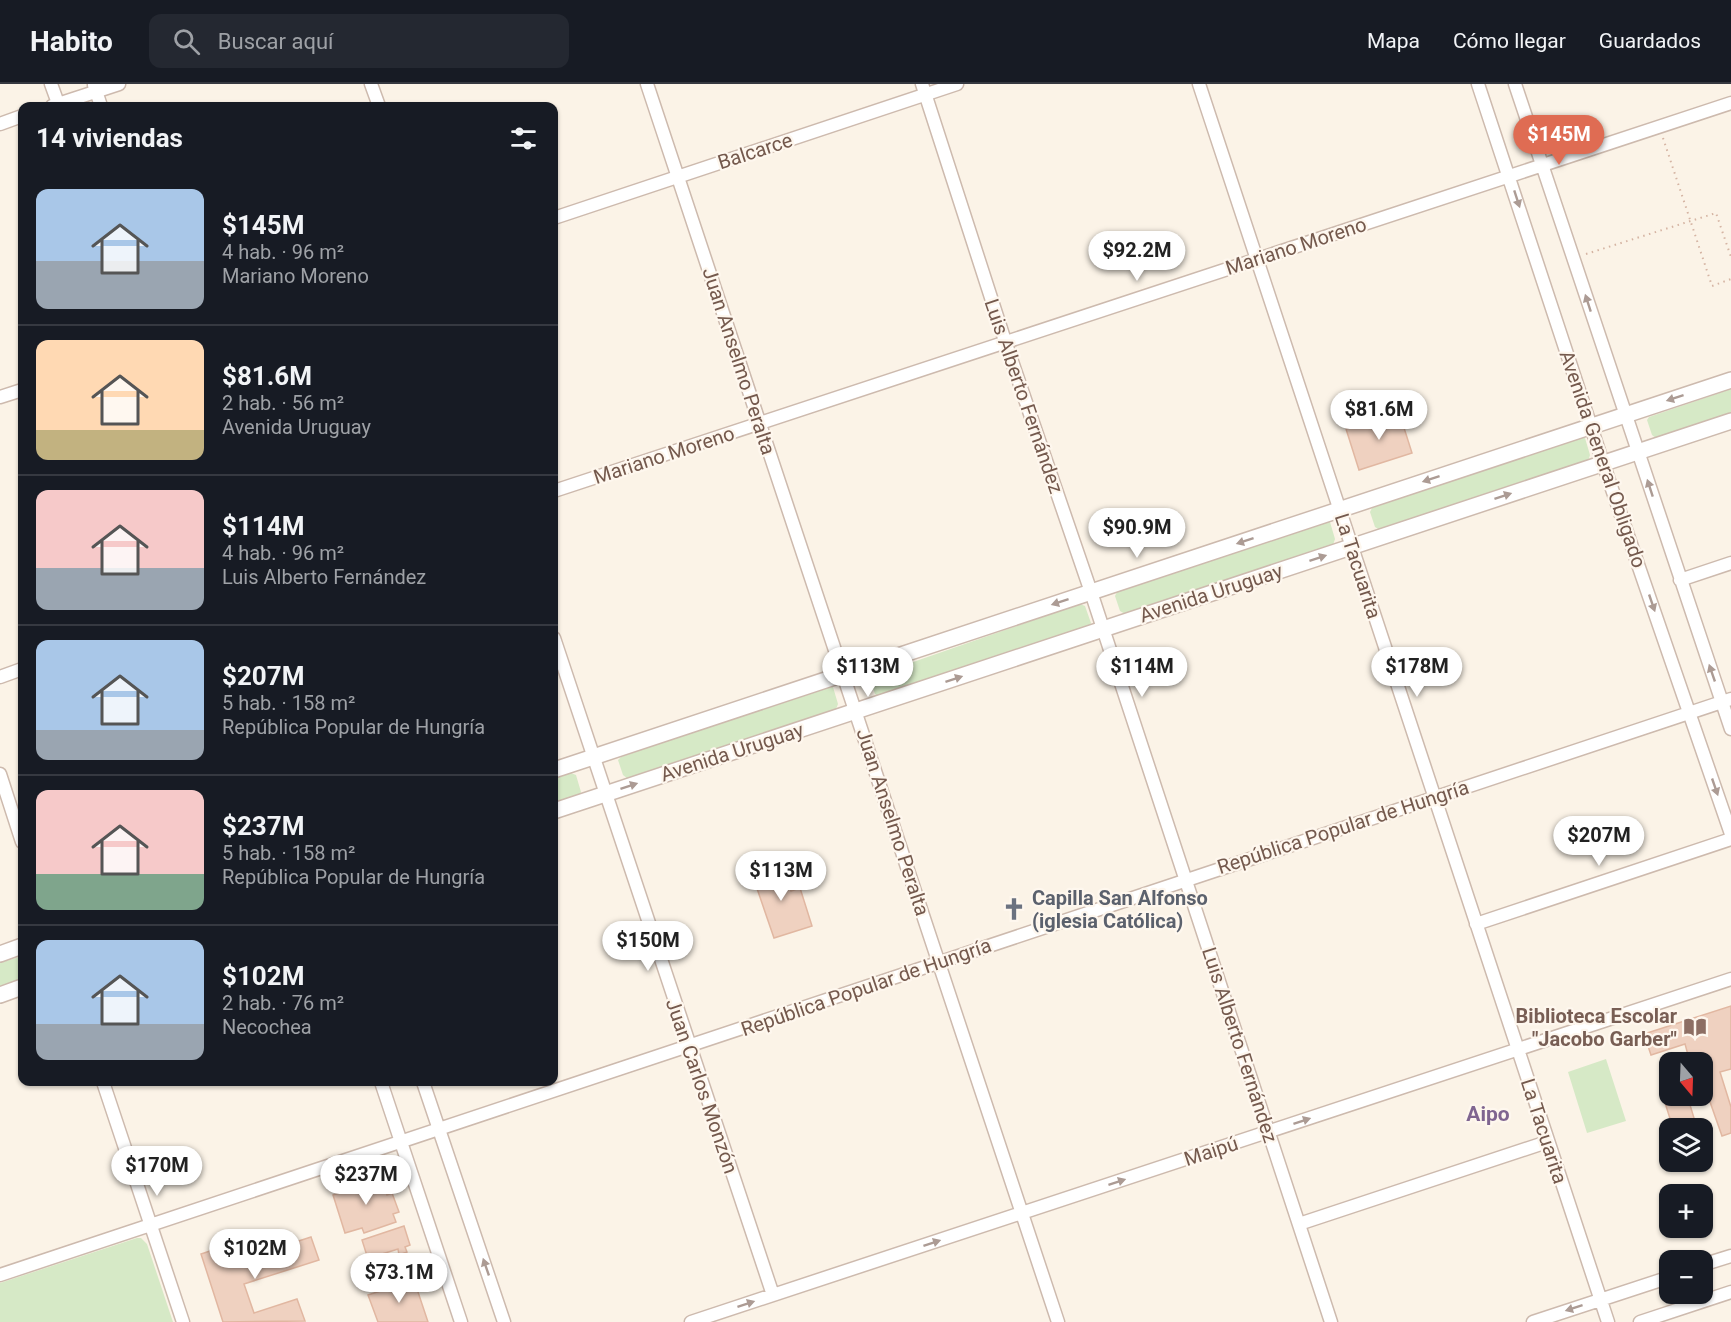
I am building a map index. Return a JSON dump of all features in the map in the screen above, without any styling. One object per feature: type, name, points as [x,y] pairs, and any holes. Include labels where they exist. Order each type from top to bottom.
[{"type":"street","points":[[51,84],[55,102]]},
{"type":"street","points":[[65,102],[95,88],[118,84]]},
{"type":"street","points":[[371,84],[378,102]]},
{"type":"street","name":"Juan Anselmo Peralta","points":[[647,84],[1058,1322]]},
{"type":"street","name":"Balcarce","points":[[558,217],[924,89],[957,84]]},
{"type":"street","name":"La Tacuarita","points":[[1199,84],[1608,1322]]},
{"type":"street","name":"Avenida General Obligado","points":[[1478,84],[1603,463],[1731,834]]},
{"type":"street","name":"Avenida General Obligado","points":[[1515,84],[1680,580],[1726,700],[1731,729]]},
{"type":"street","name":"Luis Alberto Fernández","points":[[924,89],[1005,341],[1104,629],[1331,1322]]},
{"type":"street","name":"Mariano Moreno","points":[[558,490],[1731,102]]},
{"type":"street","points":[[0,124],[18,117]]},
{"type":"street","name":"Avenida Uruguay","points":[[558,769],[1731,380]]},
{"type":"street","points":[[0,398],[18,391]]},
{"type":"street","name":"Avenida Uruguay","points":[[558,810],[1731,421]]},
{"type":"street","points":[[1680,580],[1731,563]]},
{"type":"street","name":"Juan Carlos Monzón","points":[[558,650],[688,1047],[773,1295]]},
{"type":"street","points":[[0,677],[18,670]]},
{"type":"street","name":"República Popular de Hungría","points":[[0,1275],[402,1143],[1185,879],[1726,700]]},
{"type":"street","points":[[0,774],[18,830]]},
{"type":"street","points":[[1476,924],[1731,839]]},
{"type":"street","points":[[0,954],[18,947]]},
{"type":"street","name":"Maipú","points":[[691,1322],[1731,979]]},
{"type":"street","points":[[0,995],[18,988]]},
{"type":"street","points":[[104,1086],[183,1322]]},
{"type":"street","points":[[382,1086],[461,1322]]},
{"type":"street","points":[[424,1086],[504,1322]]},
{"type":"street","points":[[1299,1224],[1547,1142]]},
{"type":"street","points":[[1713,1262],[1731,1256]]},
{"type":"street","points":[[1533,1322],[1659,1280]]},
{"type":"street","points":[[1640,1322],[1731,1292]]},
{"type":"path","points":[[1659,126],[1712,285],[1731,279]]},
{"type":"path","points":[[1573,258],[1716,213],[1731,257]]},
{"type":"green space","points":[[1731,389],[1731,414],[1657,439],[1652,435],[1647,420],[1649,417]]},
{"type":"green space","points":[[1580,437],[1585,438],[1590,455],[1588,461],[1380,530],[1375,527],[1370,512],[1372,508]]},
{"type":"green space","points":[[1324,521],[1330,522],[1335,539],[1333,545],[1125,614],[1120,611],[1115,596],[1117,592]]},
{"type":"green space","points":[[1080,604],[1085,606],[1091,623],[1088,628],[881,698],[875,694],[870,679],[873,676]]},
{"type":"green space","points":[[827,685],[833,687],[838,704],[836,709],[628,779],[623,775],[618,760],[621,757]]},
{"type":"green space","points":[[571,773],[576,775],[581,792],[579,797],[558,805],[558,778]]},
{"type":"green space","points":[[18,957],[18,983],[0,990],[0,963]]},
{"type":"green space","points":[[1606,1059],[1626,1121],[1587,1133],[1568,1072]]},
{"type":"green space","points":[[141,1238],[147,1244],[173,1322],[0,1322],[0,1283]]},
{"type":"building","points":[[1399,412],[1412,453],[1359,470],[1346,429]]},
{"type":"building","points":[[782,864],[791,891],[800,888],[812,926],[774,938],[752,874]]},
{"type":"building","points":[[1731,1006],[1731,1069],[1720,1072],[1731,1107],[1731,1133],[1722,1136],[1711,1106],[1713,1052],[1687,1052],[1685,1044],[1651,1055],[1644,1034]]},
{"type":"building","points":[[1666,1106],[1690,1106],[1694,1118],[1670,1118]]},
{"type":"building","points":[[362,1177],[364,1185],[382,1179],[387,1195],[392,1193],[399,1212],[393,1214],[396,1222],[364,1233],[362,1228],[345,1233],[333,1195],[349,1190],[346,1182]]},
{"type":"building","points":[[404,1226],[410,1245],[405,1247],[407,1252],[399,1255],[398,1249],[382,1254],[384,1260],[376,1262],[374,1257],[368,1259],[362,1240]]},
{"type":"building","points":[[311,1237],[319,1260],[244,1284],[254,1313],[297,1299],[305,1321],[223,1322],[201,1254],[231,1244],[237,1261]]},
{"type":"building","points":[[414,1280],[428,1322],[378,1322],[368,1295]]},
{"type":"place","name":"Capilla San Alfonso (iglesia Católica)","points":[[1014,909]]},
{"type":"place","name":"Biblioteca Escolar \"Jacobo Garber\"","points":[[1695,1027]]},
{"type":"district","name":"Aipo","points":[[1488,1114]]}]
